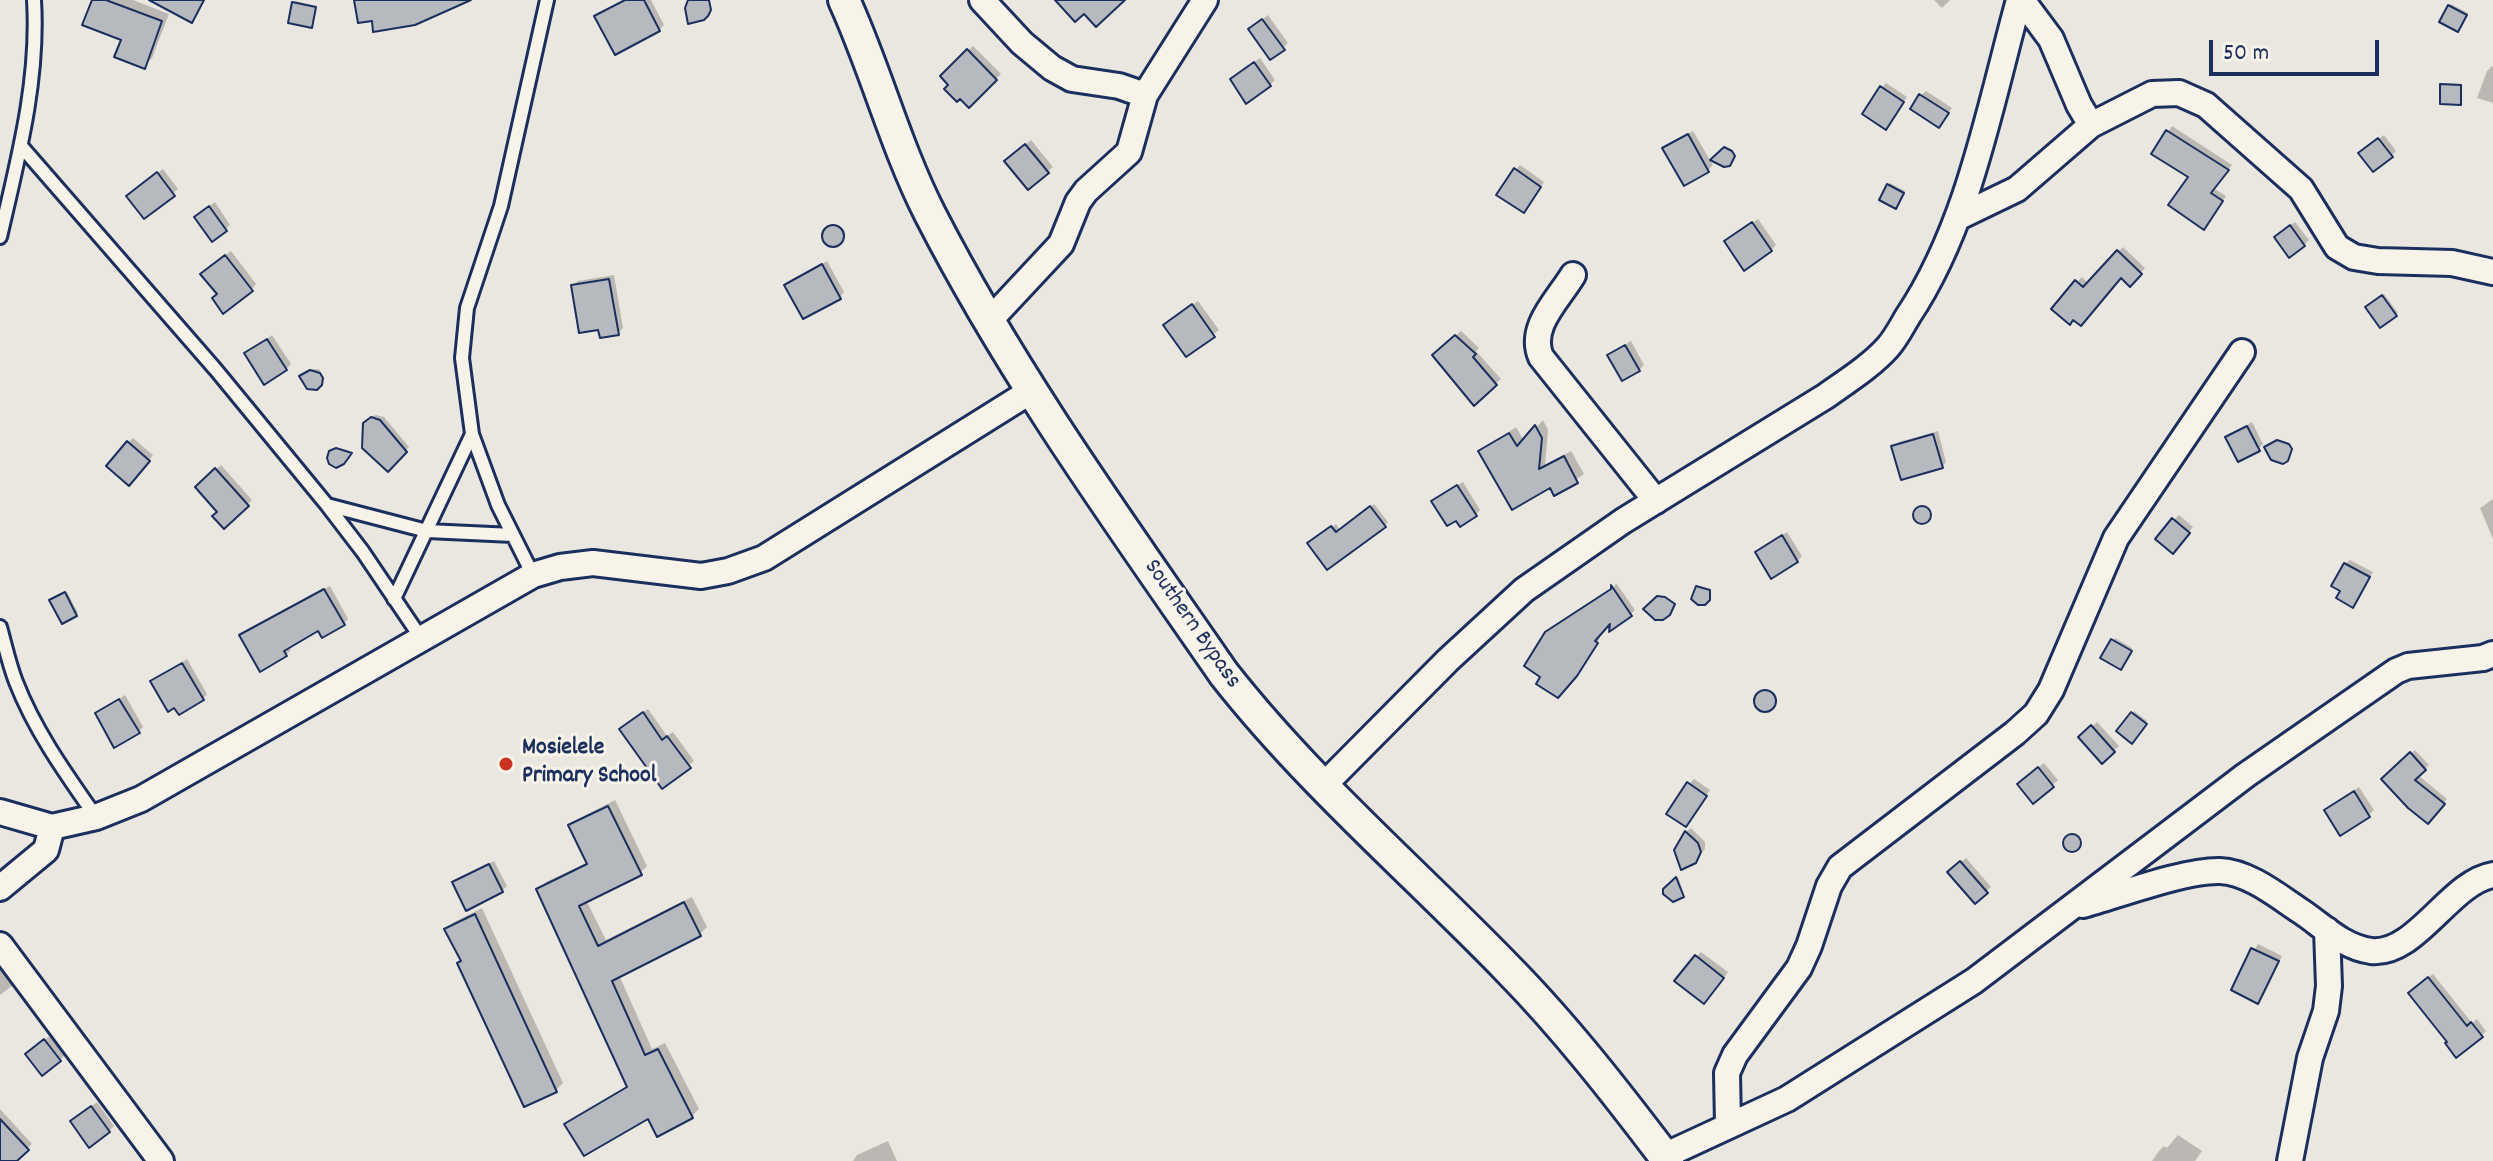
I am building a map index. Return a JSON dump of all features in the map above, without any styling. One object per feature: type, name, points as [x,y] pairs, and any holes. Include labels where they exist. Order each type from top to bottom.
[{"type":"street","name":"Southern Bypass","points":[[844,0],[910,171],[990,320],[1031,391],[1224,674],[1323,786],[1508,968],[1561,1026],[1666,1158]]},
{"type":"street","points":[[982,0],[1022,43],[1052,68],[1072,79],[1119,86],[1145,95]]},
{"type":"street","points":[[990,320],[1061,244],[1078,202],[1086,191],[1129,152],[1145,95],[1205,0]]},
{"type":"street","points":[[2020,0],[2051,39],[2079,105],[2091,125]]},
{"type":"street","points":[[1323,786],[1448,660],[1524,590],[1656,501],[1826,396],[1855,376],[1888,346],[1923,294],[1944,253],[2020,0]]},
{"type":"street","points":[[1957,218],[2017,189],[2091,125],[2152,94],[2179,93],[2206,105],[2301,189],[2337,247],[2354,257],[2378,261],[2452,263],[2493,272]]},
{"type":"street","points":[[1573,275],[1537,330],[1536,346],[1541,357],[1656,501]]},
{"type":"street","points":[[1728,1125],[1727,1073],[1735,1055],[1799,968],[1829,886],[1840,867],[2036,714],[2051,690],[2116,538],[2242,352]]},
{"type":"street","points":[[0,812],[52,827],[96,817],[141,799],[533,575],[560,567],[593,563],[701,576],[728,571],[764,558],[1031,391]]},
{"type":"street","points":[[1666,1158],[1728,1125],[1787,1099],[1974,981],[2246,775],[2396,671],[2408,666],[2483,658],[2493,654]]},
{"type":"street","points":[[0,888],[46,850],[52,827]]},
{"type":"street","points":[[2067,910],[2186,876],[2221,871],[2250,880],[2347,944],[2374,952],[2398,944],[2417,932],[2473,881],[2493,875]]},
{"type":"street","points":[[2290,1161],[2310,1058],[2326,1011],[2329,986],[2327,930]]},
{"type":"street","points":[[0,945],[161,1161]]},
{"type":"lane","points":[[0,237],[21,146],[34,58],[34,0]]},
{"type":"lane","points":[[533,575],[498,505],[472,434],[462,358],[467,308],[501,206],[547,0]]},
{"type":"lane","points":[[21,146],[216,370],[327,505],[421,638]]},
{"type":"lane","points":[[394,599],[472,434]]},
{"type":"lane","points":[[327,505],[427,531],[513,535]]},
{"type":"lane","points":[[0,627],[16,681],[30,713],[50,750],[96,817]]},
{"type":"building","points":[[92,0],[106,0],[162,21],[145,69],[114,57],[121,40],[82,25]]},
{"type":"building","points":[[149,0],[204,0],[192,23]]},
{"type":"building","points":[[354,0],[471,0],[415,25],[373,32],[372,21],[358,23]]},
{"type":"building","points":[[625,0],[644,0],[660,31],[615,55],[594,16]]},
{"type":"building","points":[[688,0],[709,0],[711,10],[704,20],[688,24],[685,8]]},
{"type":"building","points":[[1055,0],[1125,0],[1096,27],[1084,14],[1075,22]]},
{"type":"building","points":[[292,2],[316,7],[312,28],[288,23]]},
{"type":"building","points":[[2448,5],[2467,15],[2458,32],[2439,22]]},
{"type":"building","points":[[1262,19],[1285,50],[1270,60],[1248,29]]},
{"type":"building","points":[[967,49],[997,80],[969,108],[960,99],[957,102],[944,89],[948,85],[940,76]]},
{"type":"building","points":[[1254,62],[1271,86],[1246,104],[1230,79]]},
{"type":"building","points":[[2440,84],[2461,85],[2461,105],[2440,104]]},
{"type":"building","points":[[1880,86],[1904,102],[1886,130],[1862,114]]},
{"type":"building","points":[[1919,94],[1949,113],[1939,128],[1910,109]]},
{"type":"building","points":[[2166,130],[2229,170],[2211,193],[2223,201],[2204,230],[2168,205],[2188,177],[2151,154]]},
{"type":"building","points":[[1688,134],[1709,172],[1684,186],[1662,148]]},
{"type":"building","points":[[2378,138],[2393,157],[2373,172],[2358,153]]},
{"type":"building","points":[[1025,144],[1049,173],[1028,190],[1004,161]]},
{"type":"building","points":[[1724,147],[1735,156],[1730,166],[1724,167],[1710,160]]},
{"type":"building","points":[[1514,168],[1541,187],[1524,213],[1496,195]]},
{"type":"building","points":[[157,172],[175,196],[144,219],[126,196]]},
{"type":"building","points":[[1887,184],[1904,193],[1896,209],[1879,200]]},
{"type":"building","points":[[209,206],[227,231],[212,242],[194,217]]},
{"type":"building","points":[[1752,222],[1772,251],[1744,271],[1724,241]]},
{"type":"building","points":[[833,225],[841,228],[844,236],[841,244],[833,247],[825,244],[822,236],[825,228]]},
{"type":"building","points":[[2290,225],[2305,246],[2289,258],[2274,237]]},
{"type":"building","points":[[2117,250],[2142,274],[2130,287],[2121,278],[2081,326],[2073,320],[2070,325],[2051,309],[2075,280],[2083,287]]},
{"type":"building","points":[[225,255],[253,291],[223,314],[212,298],[217,294],[200,274]]},
{"type":"building","points":[[822,264],[841,299],[803,319],[784,285]]},
{"type":"building","points":[[609,279],[619,335],[600,338],[598,330],[579,333],[571,285]]},
{"type":"building","points":[[2382,295],[2397,316],[2380,328],[2365,307]]},
{"type":"building","points":[[1192,304],[1215,337],[1186,357],[1163,325]]},
{"type":"building","points":[[1455,335],[1476,354],[1473,357],[1497,385],[1474,406],[1432,355]]},
{"type":"building","points":[[267,339],[287,370],[264,385],[244,353]]},
{"type":"building","points":[[1625,345],[1640,371],[1622,381],[1607,355]]},
{"type":"building","points":[[310,370],[320,373],[323,378],[317,390],[307,389],[299,376]]},
{"type":"building","points":[[371,417],[380,420],[407,452],[388,472],[362,448],[363,423]]},
{"type":"building","points":[[1535,425],[1542,438],[1539,469],[1564,456],[1578,483],[1554,496],[1550,488],[1512,510],[1478,451],[1509,433],[1517,446]]},
{"type":"building","points":[[2247,426],[2260,451],[2238,462],[2225,437]]},
{"type":"building","points":[[1933,434],[1943,468],[1901,480],[1891,446]]},
{"type":"building","points":[[2277,440],[2289,444],[2292,449],[2288,461],[2283,464],[2271,460],[2264,447]]},
{"type":"building","points":[[127,441],[150,461],[129,486],[106,466]]},
{"type":"building","points":[[336,448],[352,453],[344,464],[336,468],[329,464],[327,458],[329,451]]},
{"type":"building","points":[[215,468],[249,506],[224,529],[212,516],[217,512],[195,487]]},
{"type":"building","points":[[1457,485],[1477,516],[1460,527],[1456,521],[1447,526],[1431,501]]},
{"type":"building","points":[[1370,506],[1386,527],[1327,570],[1307,543],[1331,526],[1336,532]]},
{"type":"building","points":[[1918,506],[1926,506],[1931,515],[1929,522],[1918,524],[1913,519],[1913,511]]},
{"type":"building","points":[[2172,518],[2190,533],[2173,554],[2155,539]]},
{"type":"building","points":[[1782,535],[1798,562],[1771,579],[1755,552]]},
{"type":"building","points":[[2344,563],[2370,577],[2353,608],[2336,598],[2340,591],[2331,586]]},
{"type":"building","points":[[1611,585],[1632,616],[1609,632],[1610,624],[1595,641],[1598,643],[1577,676],[1558,698],[1536,684],[1540,677],[1524,666],[1545,632],[1611,589]]},
{"type":"building","points":[[1696,586],[1710,590],[1710,600],[1705,605],[1698,605],[1691,599]]},
{"type":"building","points":[[324,589],[345,625],[322,638],[318,631],[284,651],[287,656],[260,672],[239,635]]},
{"type":"building","points":[[65,592],[77,616],[62,624],[49,600]]},
{"type":"building","points":[[1657,596],[1675,604],[1670,615],[1663,620],[1655,620],[1643,609]]},
{"type":"building","points":[[2111,639],[2132,651],[2121,670],[2100,658]]},
{"type":"building","points":[[182,663],[204,700],[179,715],[174,708],[168,712],[150,681]]},
{"type":"building","points":[[1765,690],[1773,693],[1776,701],[1773,709],[1765,712],[1757,709],[1754,701],[1757,693]]},
{"type":"building","points":[[119,699],[140,733],[114,748],[95,713]]},
{"type":"building","points":[[643,712],[662,740],[667,736],[691,768],[662,789],[619,729]]},
{"type":"building","points":[[2131,712],[2147,724],[2132,744],[2116,731]]},
{"type":"building","points":[[2091,725],[2115,752],[2102,764],[2078,737]]},
{"type":"building","points":[[2410,752],[2426,770],[2415,780],[2445,804],[2428,824],[2381,779]]},
{"type":"building","points":[[2038,767],[2054,787],[2033,804],[2017,784]]},
{"type":"building","points":[[1687,782],[1707,796],[1686,827],[1666,814]]},
{"type":"building","points":[[2354,791],[2370,817],[2340,836],[2324,810]]},
{"type":"building","points":[[608,806],[642,875],[579,906],[598,946],[684,902],[701,936],[612,981],[645,1055],[658,1049],[693,1118],[657,1137],[648,1119],[584,1156],[564,1124],[627,1087],[536,889],[587,864],[568,825]]},
{"type":"building","points":[[1685,831],[1698,843],[1701,852],[1696,863],[1681,870],[1674,850]]},
{"type":"building","points":[[2072,834],[2081,843],[2072,852],[2063,843]]},
{"type":"building","points":[[1960,861],[1988,893],[1975,904],[1947,872]]},
{"type":"building","points":[[489,864],[503,892],[466,911],[452,882]]},
{"type":"building","points":[[1676,877],[1684,897],[1673,902],[1663,894],[1663,889]]},
{"type":"building","points":[[475,914],[557,1092],[524,1107],[444,929]]},
{"type":"building","points":[[2251,948],[2279,961],[2258,1004],[2231,990]]},
{"type":"building","points":[[1695,955],[1724,978],[1704,1004],[1674,981]]},
{"type":"building","points":[[2428,977],[2467,1026],[2471,1022],[2483,1037],[2456,1058],[2408,993]]},
{"type":"building","points":[[44,1039],[61,1061],[42,1076],[25,1054]]},
{"type":"building","points":[[91,1106],[110,1132],[89,1148],[70,1121]]},
{"type":"building","points":[[0,1119],[29,1150],[17,1161],[0,1161]]},
{"type":"place","name":"Mosielele Primary School","points":[[506,764]]}]
